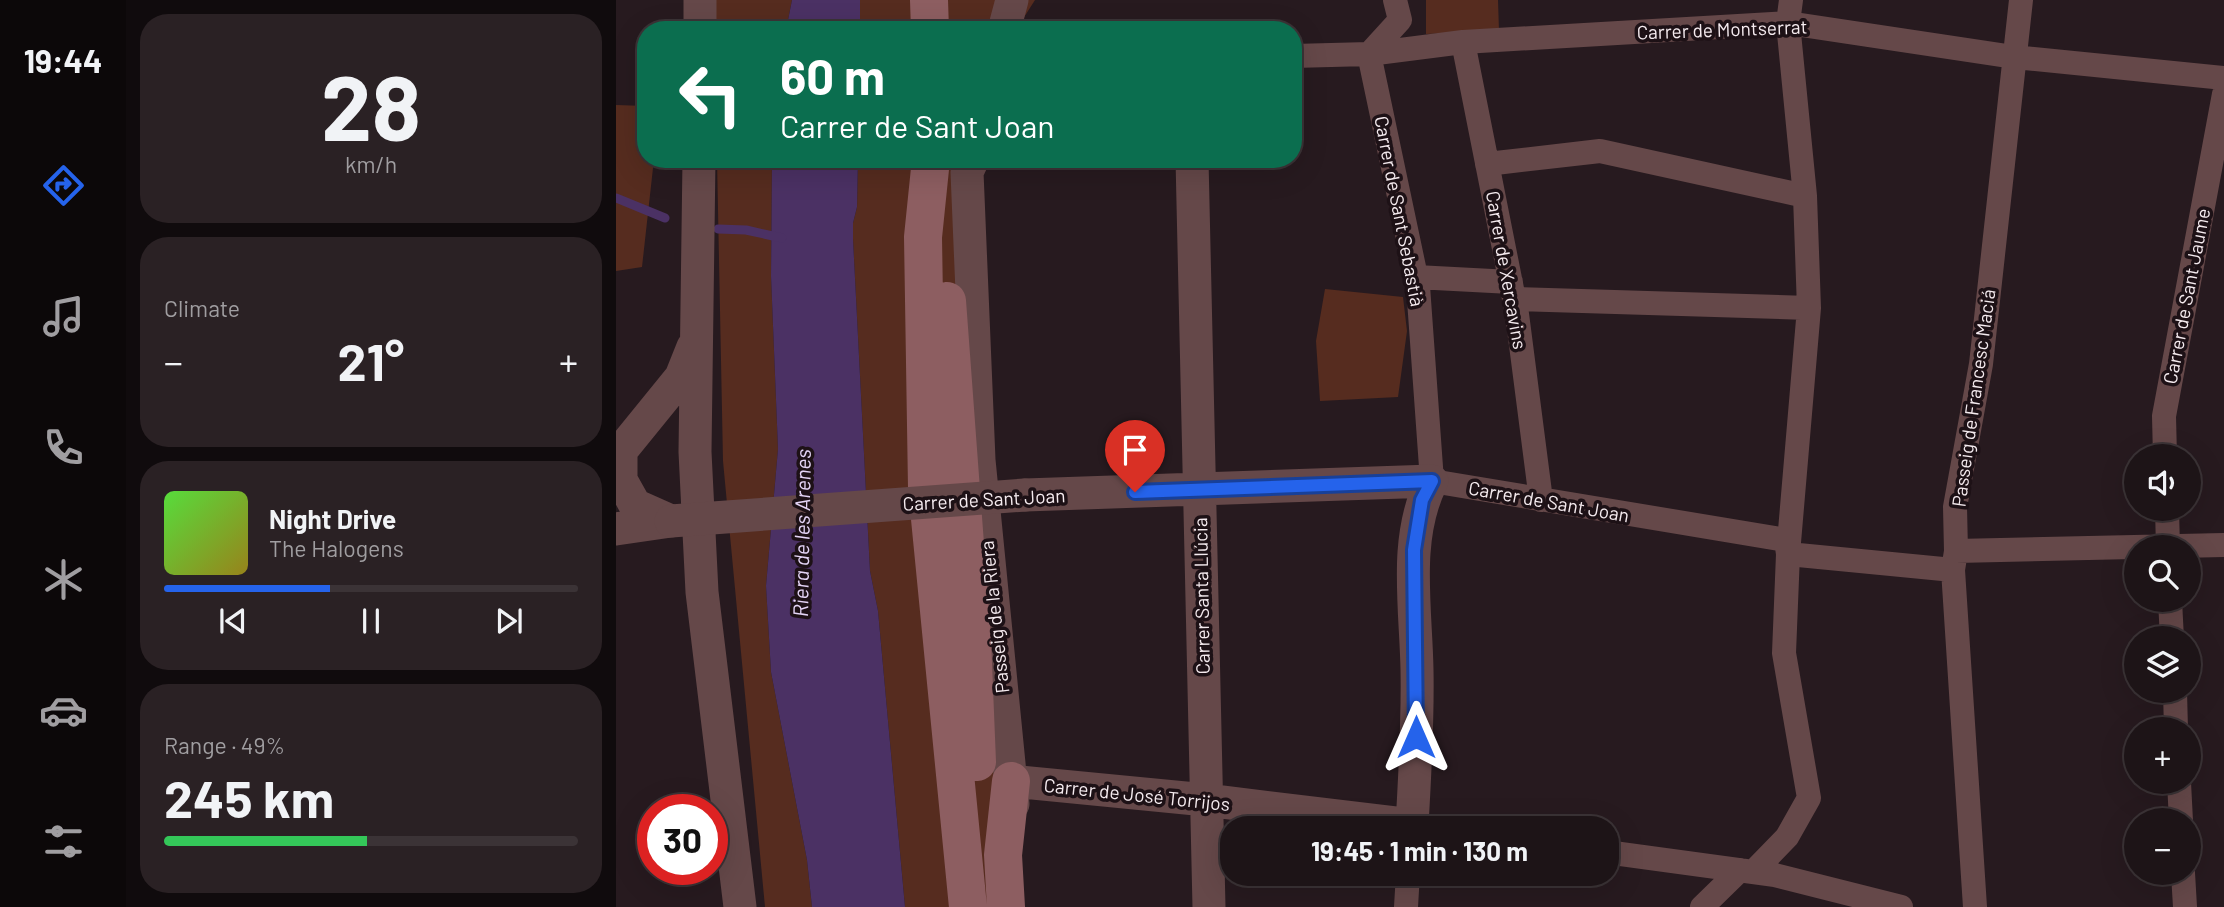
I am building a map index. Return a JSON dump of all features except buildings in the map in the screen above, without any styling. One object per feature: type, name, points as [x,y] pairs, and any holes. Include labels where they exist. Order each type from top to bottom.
[{"type":"main road","points":[[930,168],[923,237],[927,488],[968,907]]},
{"type":"main road","points":[[932,168],[943,234],[966,556],[984,907]]},
{"type":"main road","points":[[1006,907],[1003,855],[1011,781]]},
{"type":"street","points":[[700,0],[700,21]]},
{"type":"street","points":[[1006,21],[1012,0]]},
{"type":"street","points":[[1369,54],[1401,20],[1395,0]]},
{"type":"street","name":"Passeig de Francesc Maciá","points":[[1975,907],[1954,560],[1955,507],[1981,364],[2021,0]]},
{"type":"street","points":[[1702,907],[1787,837],[1809,798],[1784,653],[1788,554],[1809,308],[1805,196],[1789,12]]},
{"type":"street","name":"Carrer de Montserrat","points":[[1302,56],[1369,54],[1463,41],[1789,12],[2014,57],[2224,78]]},
{"type":"street","name":"Carrer de Xercavins","points":[[1463,41],[1512,291],[1541,500]]},
{"type":"street","name":"Carrer de Sant Sebastià","points":[[1369,54],[1416,277],[1432,481],[1422,500],[1414,550],[1418,816]]},
{"type":"street","name":"Carrer de Sant Jaume","points":[[2165,444],[2164,416],[2224,94]]},
{"type":"street","points":[[1487,164],[1600,151],[1805,196]]},
{"type":"street","points":[[699,168],[695,452],[702,592],[740,907]]},
{"type":"street","name":"Passeig de la Riera","points":[[969,168],[979,460],[1023,907]]},
{"type":"street","name":"Carrer Santa Llúcia","points":[[1192,168],[1209,907]]},
{"type":"street","points":[[1416,277],[1512,291],[1809,308]]},
{"type":"street","points":[[671,521],[635,505],[621,480],[619,454],[681,377],[698,335]]},
{"type":"street","name":"Carrer de Sant Joan","points":[[616,529],[671,521],[1025,495],[1432,481],[1786,540],[1788,554]]},
{"type":"street","points":[[2201,545],[2224,544]]},
{"type":"street","points":[[1788,554],[1954,560],[2124,550]]},
{"type":"street","name":"Carrer de José Torrijos","points":[[1011,781],[1206,800],[1332,816]]},
{"type":"street","points":[[1619,854],[1775,875],[1901,907]]},
{"type":"street","points":[[2184,885],[2185,907]]},
{"type":"street","points":[[1406,907],[1407,886]]},
{"type":"shaded area","points":[[714,0],[792,0],[788,21],[715,21]]},
{"type":"shaded area","points":[[860,0],[1035,0],[1022,21],[860,21]]},
{"type":"shaded area","points":[[1426,0],[1498,0],[1499,31],[1426,34]]},
{"type":"shaded area","points":[[616,105],[637,106],[637,168],[653,168],[642,267],[616,271]]},
{"type":"shaded area","points":[[717,168],[772,168],[771,276],[778,449],[766,586],[771,672],[807,860],[812,907],[765,907],[723,461]]},
{"type":"shaded area","points":[[858,168],[963,168],[1011,907],[905,907],[878,611],[870,571],[853,239]]},
{"type":"shaded area","points":[[1325,289],[1403,297],[1407,331],[1398,397],[1320,401],[1316,341]]},
{"type":"water","points":[[792,0],[860,0],[860,21],[788,21]]},
{"type":"water","name":"Riera de les Arenes","points":[[772,168],[858,168],[853,239],[870,571],[878,611],[905,907],[812,907],[807,860],[771,672],[766,586],[778,449],[771,276]]},
{"type":"waterway","points":[[616,198],[665,218]]},
{"type":"waterway","points":[[718,229],[746,230],[782,238]]},
{"type":"route","points":[[1135,492],[1432,481],[1422,500],[1414,550],[1416,737]]}]
